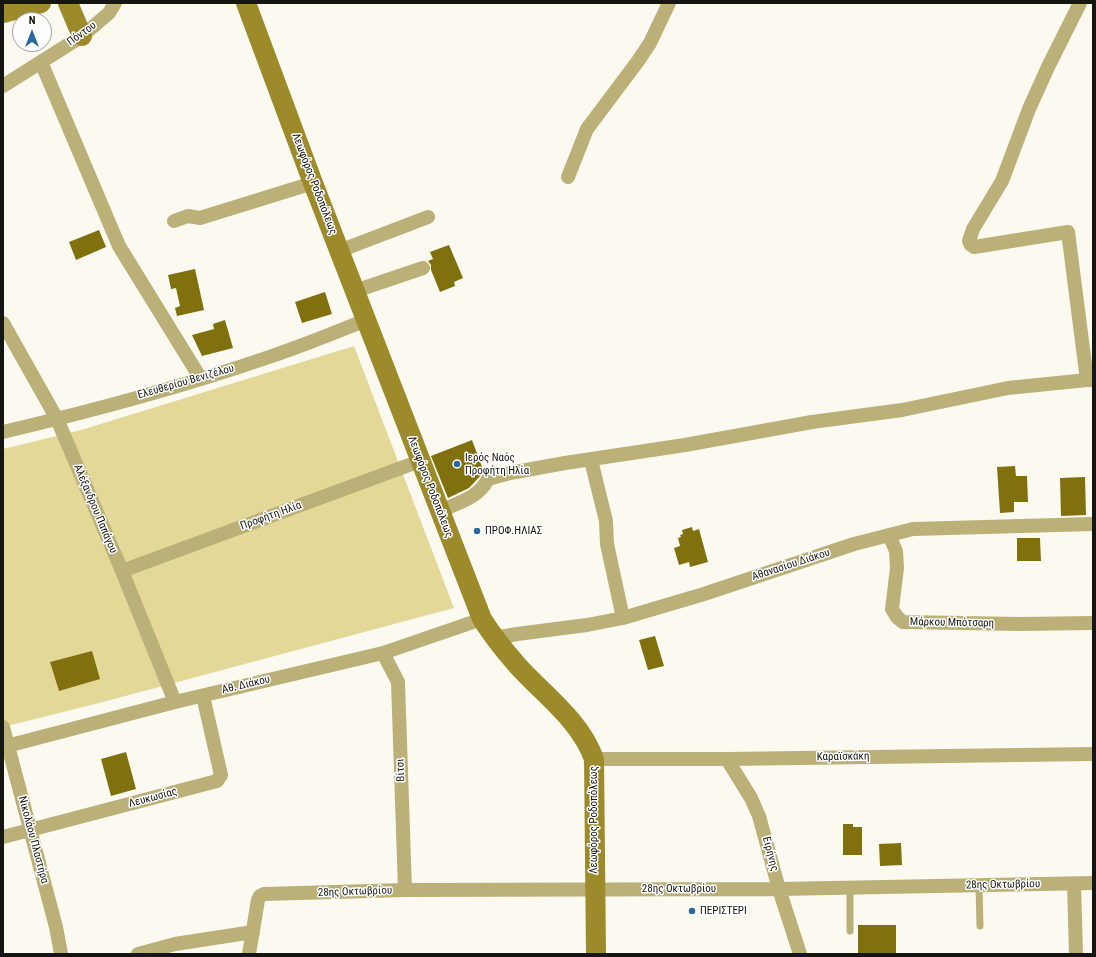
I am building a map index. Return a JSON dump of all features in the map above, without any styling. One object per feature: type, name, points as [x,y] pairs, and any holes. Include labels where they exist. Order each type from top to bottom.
[{"type":"street","points":[[3,13],[37,3]]},
{"type":"street","points":[[68,3],[82,36]]},
{"type":"street","name":"Πόντου","points":[[3,86],[82,36],[109,13],[115,3]]},
{"type":"street","name":"Λεωφόρος Ροδοπόλεως","points":[[246,3],[313,183],[482,619],[494,638],[517,665],[579,730],[590,748],[594,759],[596,954]]},
{"type":"street","points":[[568,177],[587,129],[650,43],[669,3]]},
{"type":"street","points":[[440,511],[476,494],[484,487],[488,479],[537,468],[746,435],[812,422],[902,410],[1008,388],[1090,380],[1068,232],[974,247],[969,241],[972,229],[1002,181],[1029,109],[1048,66],[1080,3]]},
{"type":"street","points":[[41,62],[119,246],[201,379]]},
{"type":"street","points":[[174,221],[188,216],[200,218],[313,183]]},
{"type":"street","points":[[339,250],[428,217]]},
{"type":"street","points":[[355,291],[423,268]]},
{"type":"street","name":"Ελευθερίου Βενιζέλου","points":[[3,432],[57,419],[201,379],[270,357],[366,320]]},
{"type":"street","name":"Αλέξανδρου Παπάγου","points":[[3,322],[57,419],[122,571],[175,702]]},
{"type":"street","points":[[591,460],[606,521],[607,544],[623,618]]},
{"type":"street","name":"Προφήτη Ηλία","points":[[122,571],[420,461]]},
{"type":"street","name":"Αθανασίου Διάκου","points":[[494,638],[587,625],[623,618],[704,594],[854,544],[913,529],[1093,524]]},
{"type":"street","name":"Μάρκου Μπότσαρη","points":[[889,535],[896,551],[892,609],[902,622],[1020,624],[1093,623]]},
{"type":"street","name":"Αθ. Διάκου","points":[[6,746],[175,702],[383,653],[482,619]]},
{"type":"street","name":"Βίτσι","points":[[383,653],[398,682],[405,890]]},
{"type":"street","name":"Λευκωσίας","points":[[3,837],[217,781],[221,775],[203,696]]},
{"type":"street","name":"Νικολάου Πλαστήρα","points":[[3,727],[6,746],[31,830],[56,927],[61,954]]},
{"type":"street","name":"Καραϊσκάκη","points":[[594,759],[728,759],[1093,754]]},
{"type":"street","name":"Ειρήνης","points":[[728,759],[751,798],[759,816],[779,889],[800,954]]},
{"type":"street","name":"28ης Οκτωβρίου","points":[[253,932],[258,900],[260,896],[264,894],[405,890],[779,889],[1093,883]]},
{"type":"street","points":[[1074,884],[1076,954]]},
{"type":"street","points":[[138,954],[175,944],[253,932],[249,954]]},
{"type":"lane","points":[[979,886],[980,926]]},
{"type":"lane","points":[[850,888],[850,931]]},
{"type":"shaded area","points":[[354,346],[454,608],[103,702],[3,727],[3,449],[81,430]]},
{"type":"building","points":[[99,230],[106,247],[76,260],[69,242]]},
{"type":"building","points":[[449,245],[463,278],[454,282],[455,286],[440,292],[431,270],[431,265],[428,261],[433,259],[430,252]]},
{"type":"building","points":[[195,269],[204,310],[177,316],[175,308],[180,306],[176,288],[171,289],[168,275]]},
{"type":"building","points":[[325,292],[332,314],[302,323],[295,302]]},
{"type":"building","points":[[225,320],[233,348],[202,356],[192,335],[214,329],[213,324]]},
{"type":"building","name":"Ιερός Ναός Προφήτη Ηλία","points":[[472,440],[484,472],[469,488],[448,498],[431,456]]},
{"type":"building","points":[[1015,466],[1016,476],[1027,476],[1028,502],[1014,502],[1014,512],[1000,513],[997,467]]},
{"type":"building","points":[[1085,477],[1086,515],[1061,516],[1060,478]]},
{"type":"building","points":[[692,527],[693,531],[699,529],[708,562],[690,567],[689,562],[679,565],[674,548],[680,546],[678,538],[683,534],[682,530]]},
{"type":"building","points":[[1017,538],[1040,538],[1041,561],[1017,561]]},
{"type":"building","points":[[655,636],[664,666],[648,670],[639,640]]},
{"type":"building","points":[[92,651],[100,679],[59,691],[50,662]]},
{"type":"building","points":[[126,752],[136,789],[111,796],[101,759]]},
{"type":"building","points":[[843,824],[853,824],[853,827],[862,827],[862,855],[843,855]]},
{"type":"building","points":[[901,843],[902,865],[880,866],[879,844]]},
{"type":"building","points":[[858,925],[896,925],[896,954],[858,954]]},
{"type":"place","name":"Ιερός Ναός Προφήτη Ηλία","points":[[457,464]]},
{"type":"place","name":"ΠΡΟΦ.ΗΛΙΑΣ","points":[[477,531]]},
{"type":"place","name":"ΠΕΡΙΣΤΕΡΙ","points":[[692,911]]}]
